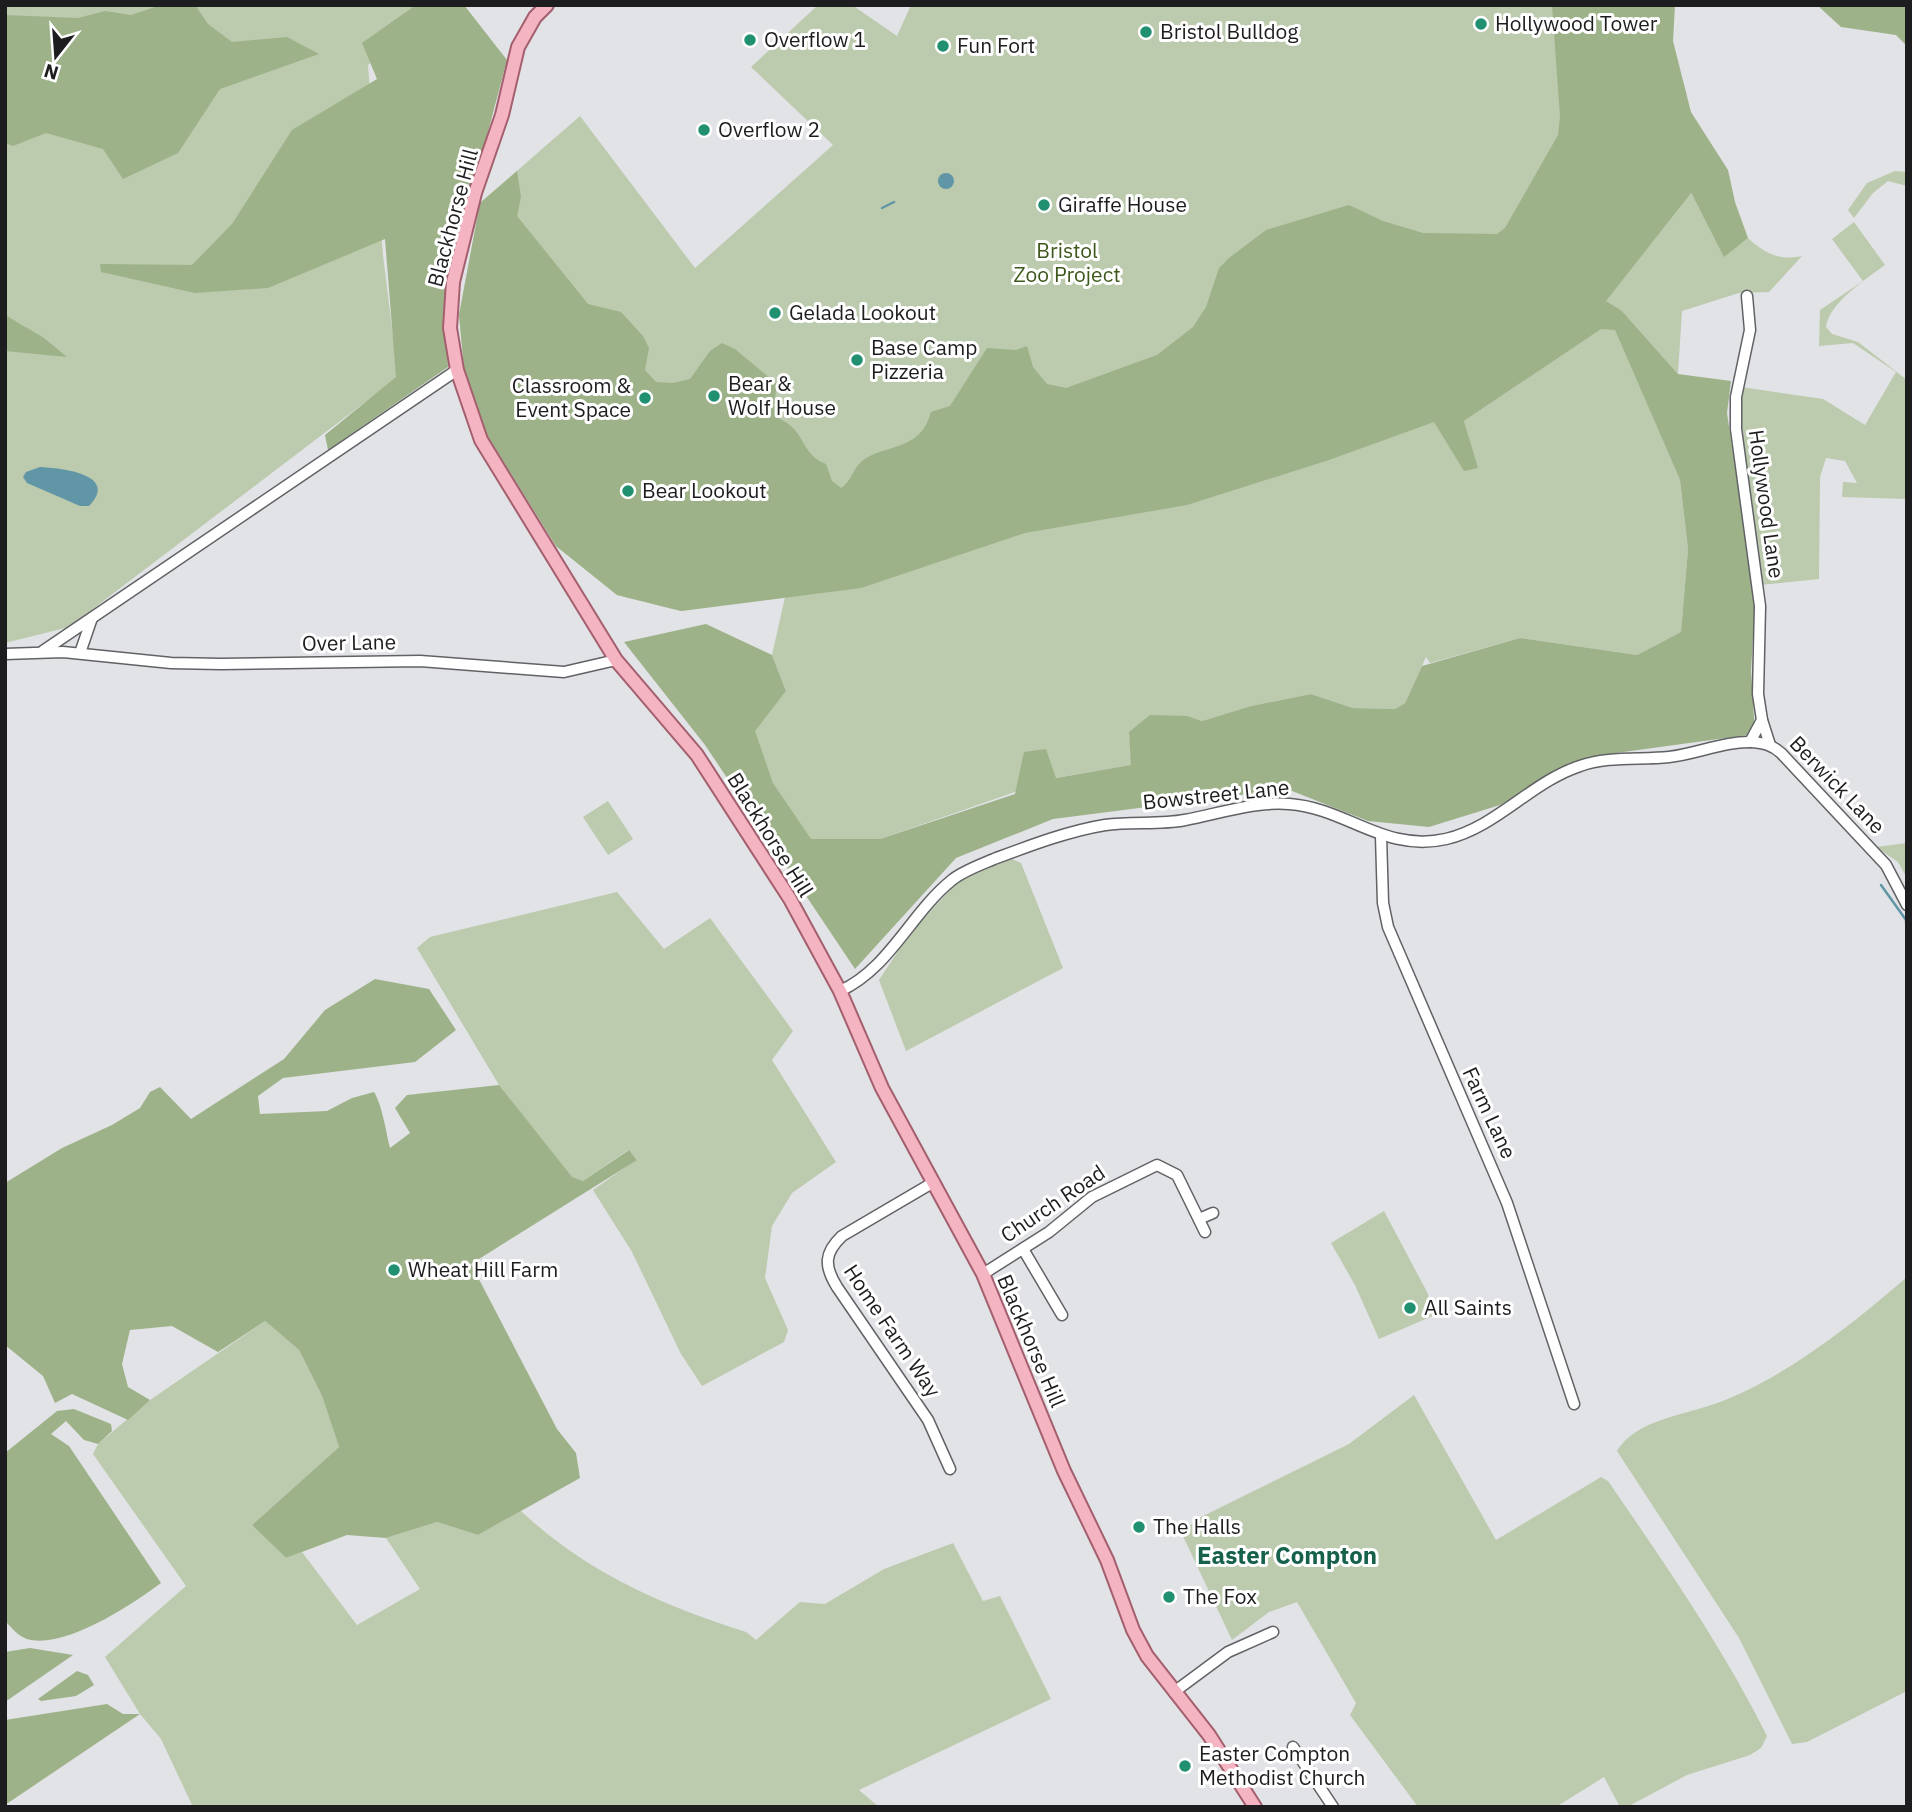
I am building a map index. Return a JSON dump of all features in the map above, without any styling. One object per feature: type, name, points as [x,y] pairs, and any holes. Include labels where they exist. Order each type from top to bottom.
[{"type":"main road","name":"Blackhorse Hill","points":[[547,5],[535,17],[518,47],[502,116],[475,193],[460,251],[450,313],[457,370],[481,440],[616,660],[697,755],[790,899],[840,990],[882,1088],[983,1274],[1064,1471],[1107,1560],[1133,1630],[1147,1656],[1209,1735],[1255,1807]]},
{"type":"street","name":"Hollywood Lane","points":[[1747,296],[1750,330],[1736,397],[1736,429],[1760,606],[1757,657],[1762,720],[1770,745]]},
{"type":"street","name":"Over Lane","points":[[43,651],[457,370]]},
{"type":"street","points":[[80,653],[93,618]]},
{"type":"street","name":"Over Lane","points":[[5,654],[43,651],[80,653],[171,663],[420,661],[564,672],[616,660]]},
{"type":"street","points":[[1750,742],[1762,720]]},
{"type":"street","name":"Bowstreet Lane","points":[[840,990],[858,982],[890,951],[954,878],[995,859],[1085,830],[1108,825],[1180,821],[1288,803],[1313,808],[1381,836],[1425,843],[1469,832],[1580,765],[1670,757],[1750,742]]},
{"type":"street","name":"Berwick Lane","points":[[1750,742],[1770,745],[1872,849],[1886,865],[1907,905]]},
{"type":"street","name":"Farm Lane","points":[[1381,836],[1383,903],[1388,927],[1507,1203],[1574,1404]]},
{"type":"street","name":"Church Road","points":[[983,1274],[1023,1249],[1092,1197],[1157,1164],[1177,1175],[1205,1232]]},
{"type":"street","name":"Home Farm Way","points":[[934,1182],[842,1236],[830,1247],[826,1262],[828,1273],[837,1287],[928,1420],[950,1469]]},
{"type":"street","points":[[1199,1219],[1213,1213]]},
{"type":"street","points":[[1023,1249],[1062,1315]]},
{"type":"street","points":[[1174,1692],[1228,1652],[1273,1632]]},
{"type":"street","points":[[1293,1747],[1333,1807]]},
{"type":"green space","points":[[5,5],[441,5],[368,65],[383,255],[398,377],[69,627],[5,643]]},
{"type":"green space","points":[[161,5],[195,5],[208,24],[232,42],[287,37],[319,54],[220,89],[178,153],[123,179],[103,149],[46,133],[13,146],[5,143],[5,15],[78,18],[105,11],[131,15]]},
{"type":"green space","points":[[416,5],[464,5],[507,60],[444,298],[448,367],[328,450],[325,435],[396,377],[385,239],[268,288],[195,293],[101,272],[100,264],[192,265],[232,224],[292,130],[377,79],[362,43]]},
{"type":"green space","name":"Bristol Zoo Project","points":[[818,5],[852,5],[897,36],[911,5],[1591,5],[1724,256],[1748,238],[1772,255],[1802,256],[1769,292],[1739,293],[1682,311],[1678,374],[1622,311],[1451,416],[1477,468],[1464,421],[1601,328],[1615,329],[1680,480],[1688,549],[1681,632],[1637,655],[1520,638],[1430,663],[1426,657],[1405,703],[1395,709],[1353,708],[1311,694],[1251,706],[1202,721],[1186,716],[1129,732],[1132,765],[1055,778],[880,839],[810,839],[773,783],[754,731],[786,691],[772,655],[785,597],[681,611],[617,595],[556,546],[488,437],[464,368],[459,315],[480,203],[580,116],[695,268],[833,145],[751,67]]},
{"type":"green space","points":[[1552,5],[1675,5],[1673,41],[1691,112],[1728,170],[1735,202],[1748,238],[1724,257],[1691,193],[1606,301],[1622,311],[1678,374],[1731,381],[1727,413],[1755,601],[1751,671],[1755,734],[1587,757],[1500,805],[1429,827],[1368,821],[1287,789],[1053,819],[956,858],[855,969],[705,745],[624,642],[706,624],[772,655],[786,691],[755,731],[773,783],[811,839],[880,839],[1015,794],[1024,752],[1046,749],[1056,778],[1131,765],[1129,732],[1150,715],[1187,716],[1202,721],[1251,706],[1311,694],[1353,708],[1395,709],[1405,703],[1422,666],[1520,638],[1637,655],[1681,632],[1688,549],[1680,480],[1615,330],[1601,329],[1464,421],[1478,468],[1464,471],[1434,422],[1329,460],[1187,505],[1025,533],[861,588],[681,611],[617,595],[556,546],[488,437],[464,368],[459,315],[480,203],[517,171],[521,197],[517,216],[588,304],[621,312],[643,336],[649,348],[645,370],[656,382],[673,383],[690,379],[710,351],[722,343],[735,349],[777,384],[775,398],[780,419],[795,430],[812,455],[826,464],[832,481],[841,488],[861,462],[910,441],[926,425],[931,412],[950,406],[987,348],[1016,350],[1027,346],[1033,367],[1047,384],[1066,388],[1157,355],[1193,327],[1206,307],[1219,268],[1266,230],[1349,205],[1383,221],[1423,233],[1497,234],[1505,228],[1558,135],[1560,117]]},
{"type":"green space","points":[[1817,5],[1907,5],[1907,46],[1896,35],[1841,27]]},
{"type":"green space","points":[[1895,171],[1907,172],[1907,186],[1888,181],[1873,193],[1854,218],[1848,210],[1867,183]]},
{"type":"green space","points":[[1854,222],[1885,265],[1841,301],[1826,327],[1832,334],[1858,342],[1907,380],[1907,499],[1842,497],[1843,482],[1857,483],[1845,461],[1826,458],[1820,477],[1819,579],[1761,585],[1740,413],[1741,387],[1823,399],[1865,425],[1896,372],[1853,343],[1819,346],[1820,310],[1863,281],[1832,239]]},
{"type":"green space","points":[[5,315],[44,338],[67,357],[5,351]]},
{"type":"green space","points":[[608,801],[633,839],[608,855],[583,817]]},
{"type":"green space","points":[[1907,843],[1907,878],[1898,862],[1876,847]]},
{"type":"green space","points":[[1010,858],[1021,863],[1063,968],[906,1051],[879,980],[908,936],[958,881]]},
{"type":"green space","points":[[617,892],[664,949],[710,918],[793,1031],[772,1060],[836,1162],[792,1193],[772,1226],[765,1278],[788,1330],[784,1342],[702,1386],[681,1354],[632,1252],[593,1190],[637,1159],[628,1150],[583,1181],[571,1177],[499,1085],[417,948],[430,937]]},
{"type":"green space","points":[[375,979],[429,989],[456,1030],[415,1062],[283,1078],[258,1096],[260,1114],[327,1111],[352,1098],[374,1092],[382,1111],[390,1148],[410,1133],[395,1108],[407,1095],[499,1085],[572,1177],[583,1181],[629,1150],[637,1160],[471,1264],[557,1429],[576,1453],[580,1478],[478,1535],[437,1522],[386,1538],[347,1535],[286,1558],[252,1525],[339,1447],[322,1396],[299,1350],[265,1321],[218,1352],[172,1326],[130,1330],[122,1364],[128,1387],[150,1400],[128,1420],[72,1394],[55,1403],[43,1376],[5,1345],[5,1183],[62,1148],[112,1125],[140,1108],[150,1092],[160,1087],[191,1119],[284,1059],[325,1010]]},
{"type":"green space","points":[[1384,1211],[1427,1292],[1435,1315],[1379,1339],[1355,1285],[1331,1243]]},
{"type":"green space","points":[[1907,1277],[1907,1691],[1807,1742],[1792,1744],[1739,1638],[1617,1451],[1634,1433],[1645,1427],[1732,1397],[1786,1369],[1837,1334]]},
{"type":"green space","points":[[265,1321],[299,1350],[322,1396],[339,1447],[252,1525],[286,1558],[302,1552],[357,1625],[420,1589],[386,1538],[437,1522],[478,1535],[521,1511],[546,1533],[598,1569],[655,1598],[746,1632],[756,1640],[800,1602],[825,1604],[884,1569],[953,1543],[983,1601],[1000,1596],[1051,1699],[859,1790],[879,1807],[193,1807],[161,1739],[140,1714],[105,1657],[186,1586],[93,1454],[98,1444],[150,1400]]},
{"type":"green space","points":[[1414,1395],[1496,1540],[1601,1477],[1608,1481],[1712,1638],[1750,1703],[1767,1736],[1761,1748],[1750,1755],[1687,1775],[1627,1807],[1620,1807],[1604,1777],[1556,1807],[1418,1807],[1350,1715],[1356,1703],[1297,1602],[1269,1612],[1232,1640],[1181,1532],[1201,1517],[1349,1444]]},
{"type":"green space","points":[[74,1409],[111,1424],[112,1431],[98,1444],[84,1440],[66,1421],[51,1434],[69,1446],[161,1583],[134,1602],[81,1631],[63,1637],[31,1640],[20,1635],[5,1621],[5,1453],[57,1411]]},
{"type":"green space","points":[[30,1648],[73,1655],[5,1702],[5,1652]]},
{"type":"green space","points":[[77,1671],[88,1675],[94,1685],[76,1696],[41,1701],[38,1699]]},
{"type":"green space","points":[[107,1704],[123,1714],[140,1714],[5,1805],[5,1720]]},
{"type":"water","points":[[943,173],[949,173],[954,181],[952,187],[943,189],[938,184],[938,178]]},
{"type":"water","points":[[40,467],[84,475],[97,487],[97,495],[89,506],[80,506],[27,483],[23,477],[26,472]]},
{"type":"waterway","points":[[882,208],[894,202]]},
{"type":"waterway","points":[[1881,885],[1906,920],[1907,940]]},
{"type":"place","name":"Hollywood Tower","points":[[1481,24]]},
{"type":"place","name":"Bristol Bulldog","points":[[1146,32]]},
{"type":"place","name":"Overflow 1","points":[[750,40]]},
{"type":"place","name":"Fun Fort","points":[[943,46]]},
{"type":"place","name":"Overflow 2","points":[[704,130]]},
{"type":"place","name":"Giraffe House","points":[[1044,205]]},
{"type":"place","name":"Gelada Lookout","points":[[775,313]]},
{"type":"place","name":"Base Camp Pizzeria","points":[[857,360]]},
{"type":"place","name":"Bear & Wolf House","points":[[714,396]]},
{"type":"place","name":"Classroom & Event Space","points":[[645,398]]},
{"type":"place","name":"Bear Lookout","points":[[628,491]]},
{"type":"place","name":"Wheat Hill Farm","points":[[394,1270]]},
{"type":"place","name":"All Saints","points":[[1410,1308]]},
{"type":"place","name":"The Halls","points":[[1139,1527]]},
{"type":"place","name":"The Fox","points":[[1169,1597]]},
{"type":"place","name":"Easter Compton Methodist Church","points":[[1185,1766]]},
{"type":"district","name":"Easter Compton","points":[[1287,1556]]}]
